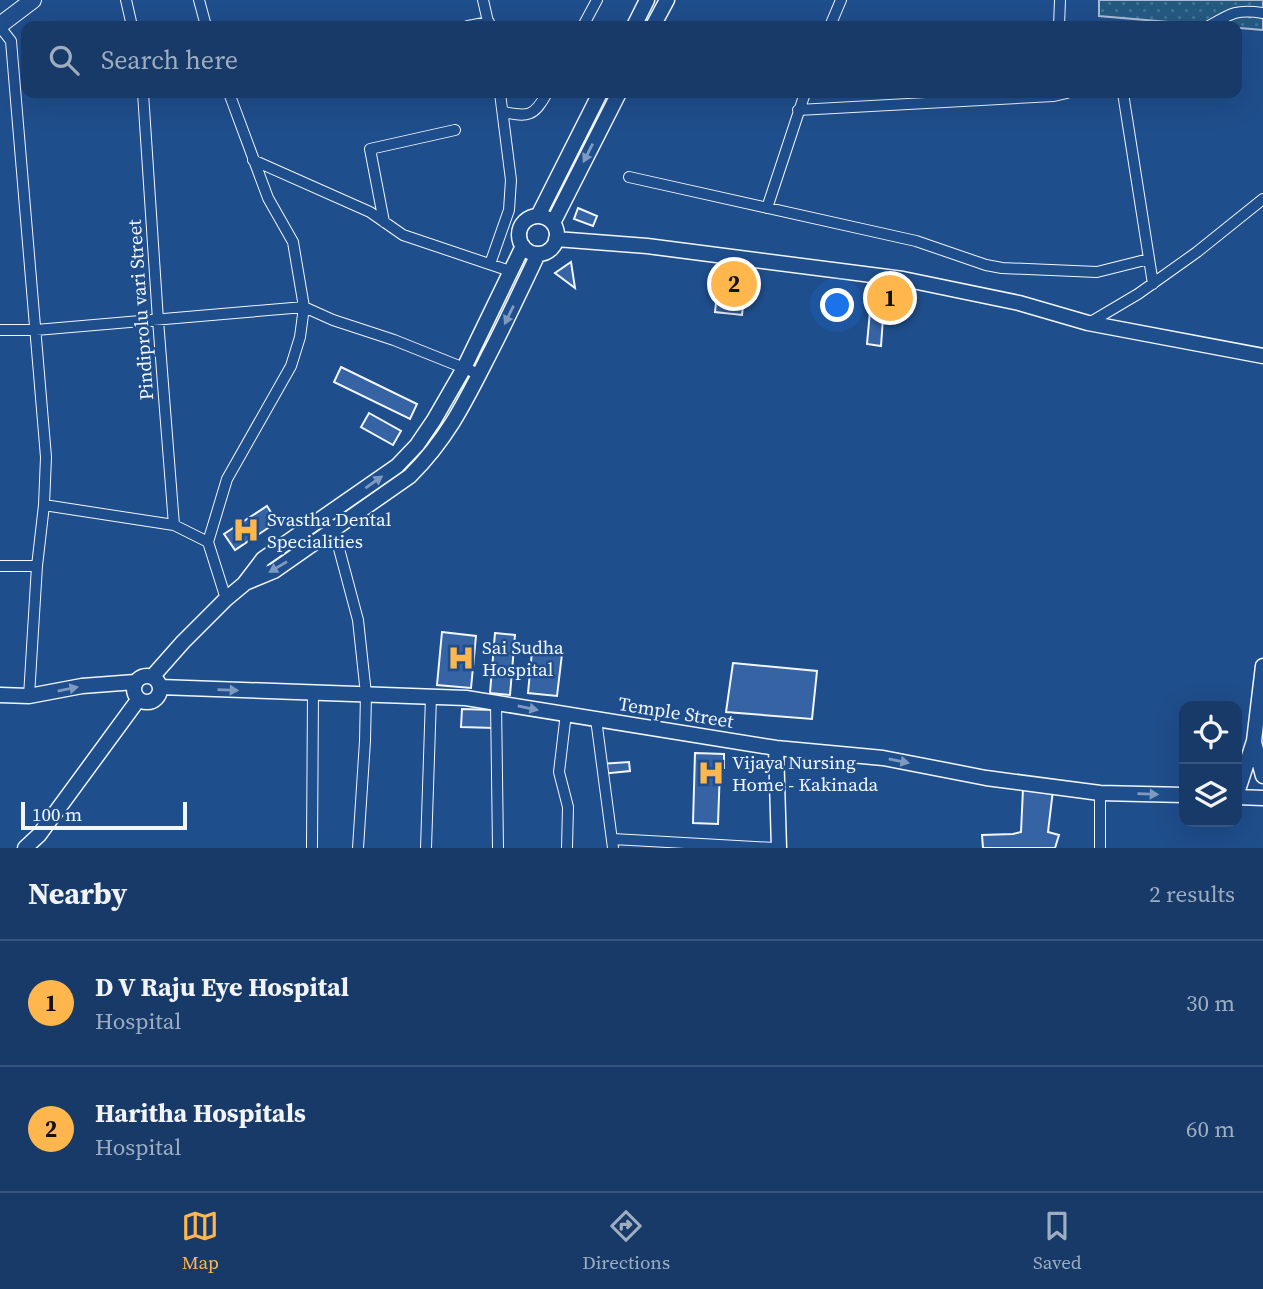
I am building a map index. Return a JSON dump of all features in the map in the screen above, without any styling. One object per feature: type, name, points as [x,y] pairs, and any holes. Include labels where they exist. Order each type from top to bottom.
[{"type":"main road","points":[[2,20],[33,0]]},
{"type":"street","points":[[126,0],[131,21]]},
{"type":"street","points":[[200,0],[205,21]]},
{"type":"street","points":[[483,0],[488,21]]},
{"type":"street","points":[[586,21],[597,0]]},
{"type":"street","points":[[636,21],[647,0]]},
{"type":"street","points":[[656,21],[667,0]]},
{"type":"street","points":[[832,21],[841,0]]},
{"type":"street","points":[[1059,21],[1060,0]]},
{"type":"street","points":[[1218,21],[1245,10],[1263,13]]},
{"type":"street","points":[[2,20],[11,41],[46,457],[29,696]]},
{"type":"street","name":"Pindiprolu vari Street","points":[[143,98],[174,525]]},
{"type":"street","points":[[226,599],[208,541],[227,479],[291,366],[300,337],[304,307],[293,242],[268,198],[231,98]]},
{"type":"street","points":[[490,264],[509,209],[510,180],[501,98]]},
{"type":"street","points":[[503,112],[523,116],[533,112],[544,98]]},
{"type":"street","points":[[538,216],[597,98]]},
{"type":"street","points":[[552,223],[616,98]]},
{"type":"street","points":[[766,208],[803,98]]},
{"type":"street","points":[[798,110],[990,98]]},
{"type":"street","points":[[1124,98],[1153,284]]},
{"type":"street","points":[[384,222],[370,149],[455,130]]},
{"type":"street","points":[[253,160],[370,212],[402,235],[510,271]]},
{"type":"street","points":[[629,177],[916,241],[1002,268],[1097,272],[1149,259]]},
{"type":"street","points":[[1088,323],[1153,284],[1263,200]]},
{"type":"street","points":[[538,216],[546,218],[556,230],[556,240],[552,247],[538,254],[530,252],[520,239],[523,223],[538,216]]},
{"type":"street","points":[[556,240],[647,246],[902,279],[1019,303],[1088,323],[1263,356]]},
{"type":"street","points":[[135,682],[134,692],[138,700],[149,703],[158,697],[156,682],[183,642],[244,583],[262,559],[397,466],[417,445],[464,368],[523,246]]},
{"type":"street","points":[[244,583],[274,571],[410,476],[426,460],[461,410],[538,254]]},
{"type":"street","points":[[0,330],[36,330],[304,307],[480,373]]},
{"type":"street","points":[[44,505],[174,525],[208,541]]},
{"type":"street","points":[[325,514],[334,530],[359,620],[366,694],[358,848]]},
{"type":"street","points":[[0,566],[37,566]]},
{"type":"street","points":[[1242,779],[1254,741],[1262,674]]},
{"type":"street","points":[[0,695],[29,696],[82,686],[135,682],[143,676],[156,682]]},
{"type":"street","name":"Temple Street","points":[[156,682],[313,693],[466,698],[776,748],[883,758],[985,778],[1100,793],[1179,795]]},
{"type":"street","points":[[312,848],[313,693]]},
{"type":"street","points":[[426,848],[431,697]]},
{"type":"street","points":[[26,848],[35,841],[138,700]]},
{"type":"street","points":[[496,702],[498,848]]},
{"type":"street","points":[[566,713],[559,772],[568,807],[567,848]]},
{"type":"street","points":[[596,719],[613,843],[777,848],[776,748]]},
{"type":"street","points":[[1254,741],[1263,776]]},
{"type":"street","points":[[1100,793],[1100,848]]},
{"type":"street","points":[[1242,795],[1263,797]]},
{"type":"shaded area","points":[[1099,0],[1263,0],[1263,30],[1242,28],[1242,21],[1158,21],[1099,16]]},
{"type":"building","points":[[578,208],[597,216],[593,226],[574,219]]},
{"type":"building","points":[[571,262],[575,288],[555,273]]},
{"type":"building","points":[[720,266],[747,269],[742,315],[715,312]]},
{"type":"building","points":[[872,289],[900,291],[899,306],[884,304],[881,346],[867,344]]},
{"type":"building","points":[[341,367],[417,404],[410,419],[334,382]]},
{"type":"building","points":[[369,413],[401,431],[393,445],[361,427]]},
{"type":"building","points":[[267,506],[277,522],[235,550],[224,534]]},
{"type":"building","points":[[442,632],[476,636],[471,688],[437,685]]},
{"type":"building","points":[[495,633],[515,635],[510,695],[490,693]]},
{"type":"building","points":[[532,651],[562,654],[557,696],[528,693]]},
{"type":"building","points":[[733,663],[817,671],[812,719],[726,712]]},
{"type":"building","points":[[462,709],[494,710],[494,728],[461,727]]},
{"type":"building","points":[[695,753],[724,754],[724,768],[720,768],[718,824],[693,823]]},
{"type":"building","points":[[629,762],[630,771],[601,774],[600,764]]},
{"type":"building","points":[[1023,789],[1053,790],[1048,832],[1059,835],[1055,848],[983,848],[982,835],[1021,832]]},
{"type":"place","name":"Haritha Hospitals","points":[[734,284]]},
{"type":"place","name":"D V Raju Eye Hospital","points":[[890,298]]},
{"type":"place","name":"Svastha Dental Specialities","points":[[246,530]]},
{"type":"place","name":"Sai Sudha Hospital","points":[[461,658]]},
{"type":"place","name":"Vijaya Nursing Home - Kakinada","points":[[711,773]]}]
